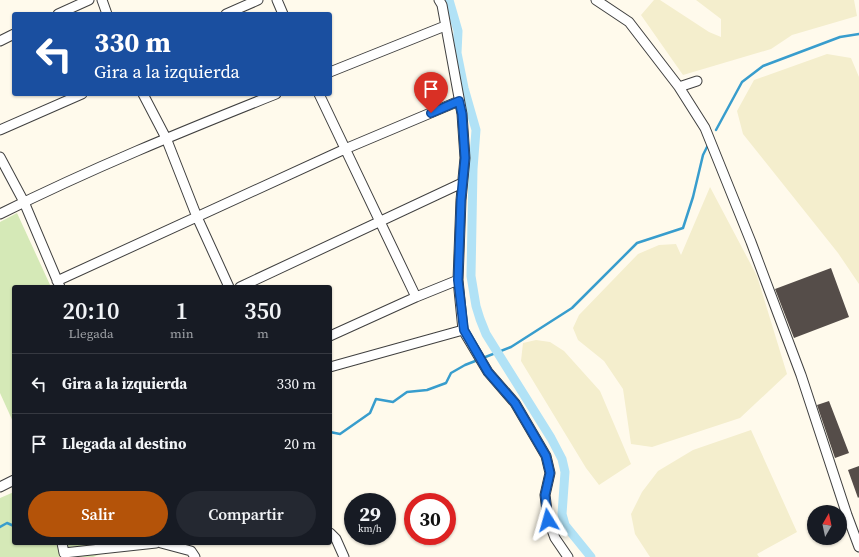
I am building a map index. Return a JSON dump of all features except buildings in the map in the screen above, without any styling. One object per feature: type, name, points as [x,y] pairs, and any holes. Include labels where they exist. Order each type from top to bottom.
[{"type":"street","points":[[62,12],[88,0]]},
{"type":"street","points":[[102,0],[107,12]]},
{"type":"street","points":[[231,12],[258,0]]},
{"type":"street","points":[[277,0],[282,12]]},
{"type":"street","points":[[439,0],[442,5],[462,114],[465,158],[462,183],[458,280],[464,330],[488,372],[515,403],[546,456],[550,473],[545,495],[548,520],[555,538],[568,557]]},
{"type":"street","points":[[596,0],[629,22],[679,87],[706,128],[801,375],[859,547]]},
{"type":"street","points":[[332,71],[446,26]]},
{"type":"street","points":[[0,41],[12,35]]},
{"type":"street","points":[[679,87],[697,82]]},
{"type":"street","points":[[0,130],[77,96]]},
{"type":"street","points":[[144,96],[166,138],[197,217],[228,285]]},
{"type":"street","points":[[0,214],[166,138],[271,96]]},
{"type":"street","points":[[320,96],[416,297]]},
{"type":"street","points":[[0,157],[24,202],[58,284],[197,217],[346,149],[459,101]]},
{"type":"street","points":[[244,285],[462,183]]},
{"type":"street","points":[[332,335],[416,297],[458,280]]},
{"type":"street","points":[[332,366],[464,330]]},
{"type":"street","points":[[0,487],[12,481]]},
{"type":"street","points":[[332,535],[336,539],[344,557]]},
{"type":"street","points":[[62,545],[64,552],[136,545]]},
{"type":"street","points":[[169,545],[191,551],[194,557]]},
{"type":"shaded area","points":[[654,0],[660,0],[709,32],[721,37],[721,19],[696,0],[854,0],[857,16],[792,35],[771,49],[683,75],[641,15]]},
{"type":"shaded area","points":[[827,54],[851,58],[859,77],[859,284],[838,253],[743,134],[737,111],[754,80]]},
{"type":"shaded area","points":[[710,187],[757,276],[787,374],[740,418],[652,447],[631,444],[623,389],[604,361],[578,340],[573,328],[579,315],[638,254],[659,245],[676,244],[681,255]]},
{"type":"shaded area","points":[[536,340],[550,342],[564,351],[600,391],[631,464],[599,485],[586,468],[521,361],[523,343]]},
{"type":"shaded area","points":[[751,430],[797,532],[757,554],[759,557],[650,557],[635,534],[631,514],[642,492],[658,471],[693,450]]},
{"type":"green space","points":[[17,213],[50,285],[12,285],[12,420],[0,393],[0,222]]},
{"type":"green space","points":[[12,493],[12,545],[125,545],[93,557],[0,557],[0,498]]},
{"type":"waterway","points":[[449,0],[458,31],[457,53],[464,88],[476,130],[473,169],[471,276],[476,306],[486,334],[551,438],[562,459],[565,472],[562,514],[565,525],[591,557]]},
{"type":"waterway","points":[[716,130],[742,82],[763,66],[840,37],[859,34]]},
{"type":"waterway","points":[[332,432],[340,434],[370,413],[376,399],[393,402],[407,392],[427,390],[446,383],[451,373],[465,365],[511,347],[572,308],[637,243],[683,228],[693,197],[703,155],[709,143]]},
{"type":"waterway","points":[[0,527],[7,523],[12,525]]},
{"type":"route","points":[[431,113],[459,101],[462,114],[465,158],[461,200],[458,280],[464,330],[488,372],[515,403],[546,456],[550,473],[545,495],[548,520]]}]
